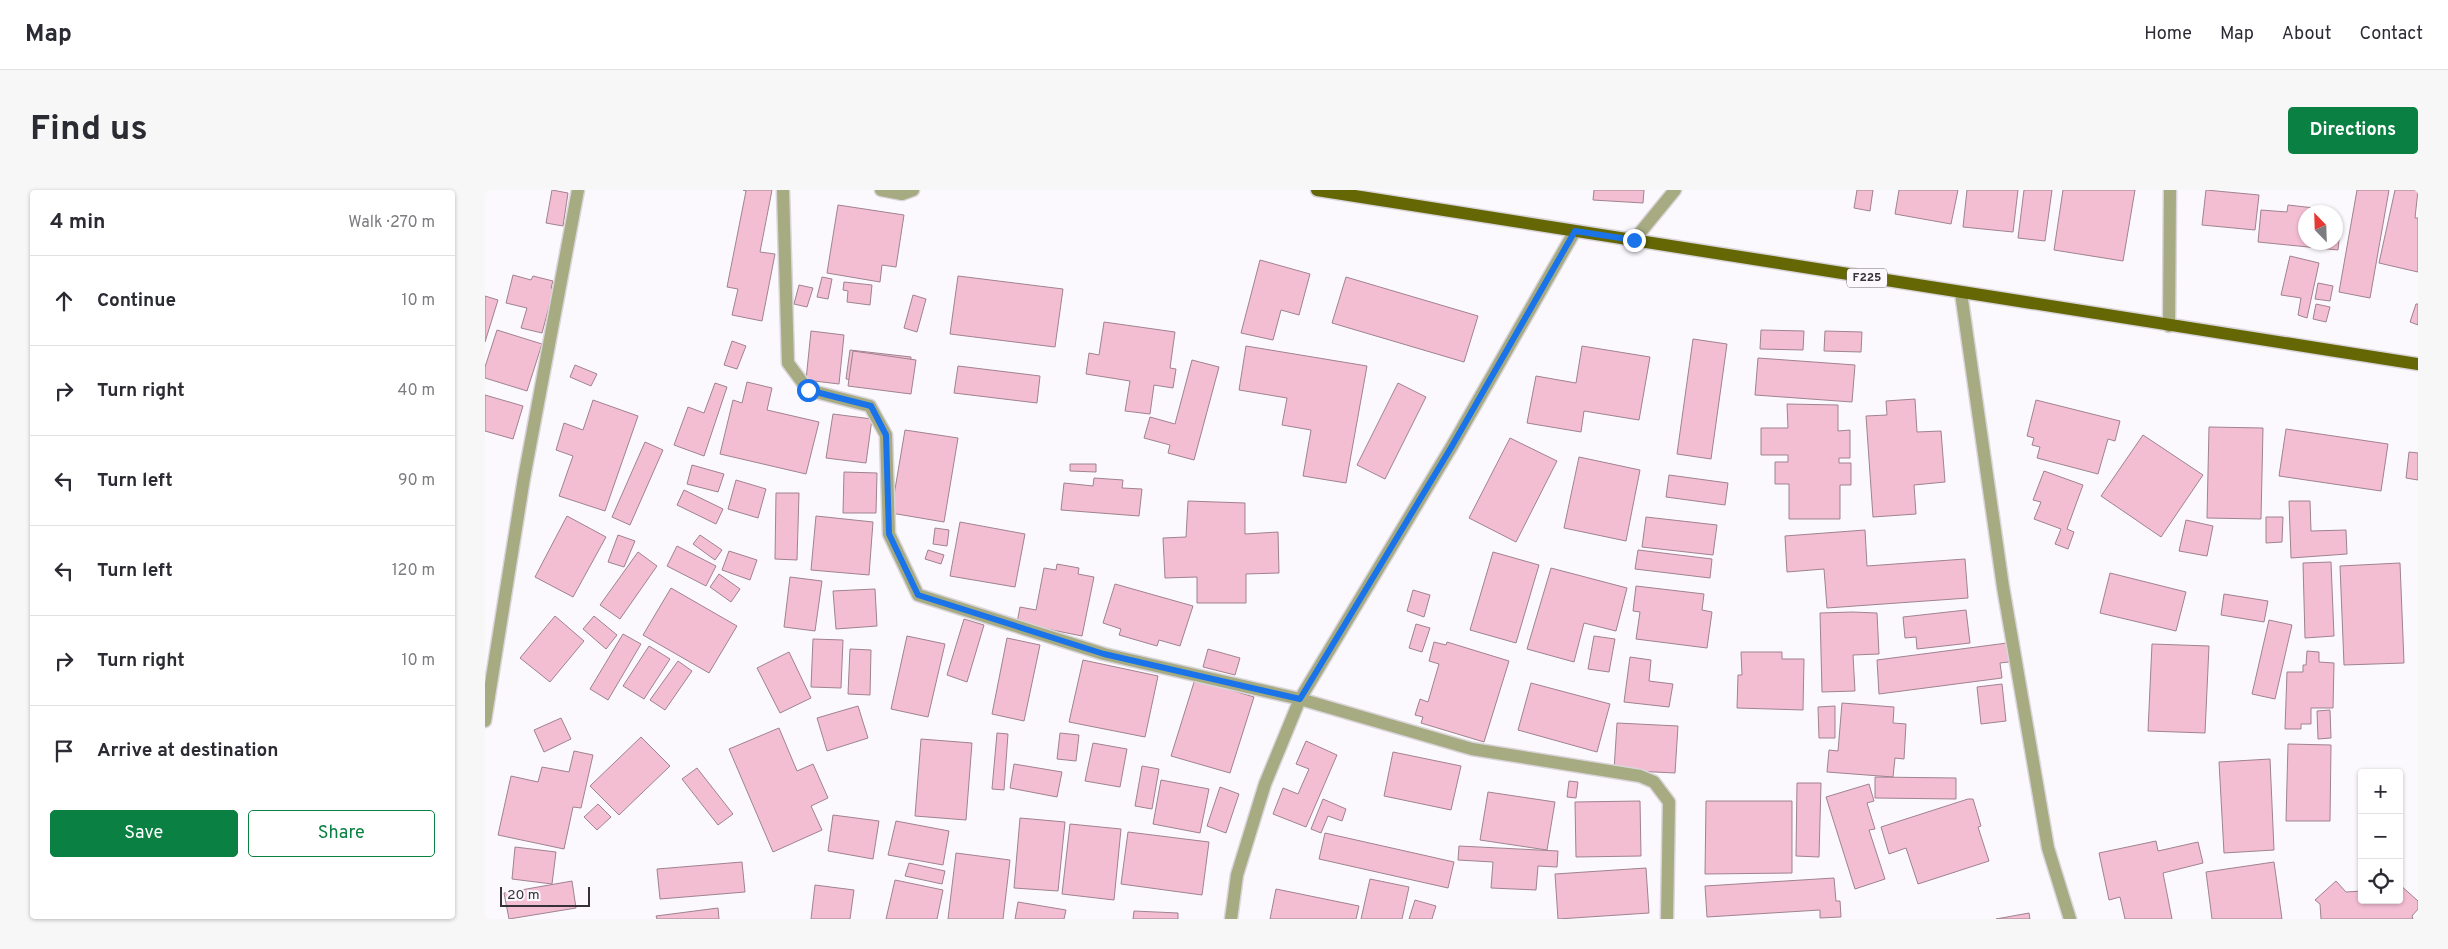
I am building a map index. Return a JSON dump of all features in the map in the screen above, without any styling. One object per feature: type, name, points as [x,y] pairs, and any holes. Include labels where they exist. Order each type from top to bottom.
[{"type":"main road","name":"F225","points":[[1317,190],[2418,364]]},
{"type":"street","points":[[485,721],[523,478],[578,190]]},
{"type":"street","points":[[783,190],[788,363],[808,390],[871,406],[886,435],[889,534],[918,595],[1104,654],[1300,699],[1472,749],[1640,776],[1654,782],[1669,802],[1667,919]]},
{"type":"street","points":[[881,190],[902,194],[913,190]]},
{"type":"street","points":[[1634,240],[1675,190]]},
{"type":"street","points":[[2169,326],[2170,190]]},
{"type":"street","points":[[1231,919],[1237,876],[1265,784],[1300,699],[1452,446],[1575,231]]},
{"type":"street","points":[[1961,293],[2003,587],[2046,838],[2070,919]]},
{"type":"building","points":[[552,190],[568,193],[563,226],[546,223]]},
{"type":"building","points":[[743,190],[772,190],[760,252],[775,254],[762,321],[732,315],[738,289],[727,287],[746,191]]},
{"type":"building","points":[[1594,190],[1644,190],[1643,203],[1593,200]]},
{"type":"building","points":[[1857,190],[1873,190],[1870,211],[1854,208]]},
{"type":"building","points":[[1899,190],[1958,190],[1951,224],[1895,214]]},
{"type":"building","points":[[1967,190],[2018,190],[2013,232],[1963,227]]},
{"type":"building","points":[[2024,190],[2052,190],[2045,241],[2018,238]]},
{"type":"building","points":[[2063,190],[2135,190],[2123,261],[2054,250]]},
{"type":"building","points":[[2206,190],[2259,195],[2255,230],[2202,225]]},
{"type":"building","points":[[2357,190],[2389,190],[2370,298],[2339,292]]},
{"type":"building","points":[[2395,190],[2418,190],[2415,218],[2418,218],[2418,272],[2379,263]]},
{"type":"building","points":[[838,205],[904,215],[896,267],[882,265],[880,282],[827,273]]},
{"type":"building","points":[[2288,205],[2298,206],[2298,246],[2258,242],[2261,210],[2287,212]]},
{"type":"building","points":[[2290,256],[2319,263],[2307,318],[2298,315],[2301,298],[2281,295]]},
{"type":"building","points":[[1260,260],[1310,274],[1299,315],[1281,310],[1273,340],[1241,333]]},
{"type":"building","points":[[513,275],[531,280],[533,276],[553,281],[551,288],[554,288],[542,333],[521,328],[527,308],[506,303]]},
{"type":"building","points":[[958,276],[1063,289],[1055,347],[950,334]]},
{"type":"building","points":[[822,277],[832,279],[828,299],[817,297]]},
{"type":"building","points":[[1346,277],[1478,316],[1464,362],[1332,323]]},
{"type":"building","points":[[844,282],[872,285],[870,305],[847,302],[848,291],[843,290]]},
{"type":"building","points":[[2318,283],[2333,286],[2330,301],[2315,299]]},
{"type":"building","points":[[799,285],[813,288],[807,307],[794,304]]},
{"type":"building","points":[[913,295],[926,299],[917,332],[904,328]]},
{"type":"building","points":[[485,296],[498,300],[485,342]]},
{"type":"building","points":[[2316,304],[2330,307],[2326,322],[2313,319]]},
{"type":"building","points":[[2416,304],[2418,304],[2418,325],[2410,322]]},
{"type":"building","points":[[1104,322],[1175,332],[1170,368],[1176,369],[1173,388],[1154,385],[1150,414],[1125,411],[1130,381],[1086,374],[1089,353],[1099,355]]},
{"type":"building","points":[[497,330],[542,344],[527,391],[485,378],[485,367]]},
{"type":"building","points":[[1761,330],[1804,331],[1803,350],[1760,349]]},
{"type":"building","points":[[811,331],[844,335],[839,384],[806,380]]},
{"type":"building","points":[[1825,331],[1862,332],[1861,352],[1824,351]]},
{"type":"building","points":[[1693,339],[1727,344],[1711,459],[1677,454]]},
{"type":"building","points":[[732,341],[746,346],[737,369],[724,365]]},
{"type":"building","points":[[1246,346],[1367,366],[1346,483],[1303,476],[1311,430],[1282,425],[1287,398],[1239,390]]},
{"type":"building","points":[[1582,346],[1650,357],[1639,420],[1584,411],[1581,432],[1527,423],[1536,376],[1576,383]]},
{"type":"building","points":[[850,350],[911,357],[908,386],[846,379]]},
{"type":"building","points":[[853,351],[916,360],[911,394],[848,386]]},
{"type":"building","points":[[1758,358],[1855,365],[1852,402],[1755,395]]},
{"type":"building","points":[[1192,360],[1219,367],[1194,460],[1168,453],[1170,445],[1144,438],[1150,417],[1175,424]]},
{"type":"building","points":[[575,365],[597,374],[591,386],[570,377]]},
{"type":"building","points":[[958,366],[1040,376],[1037,403],[954,393]]},
{"type":"building","points":[[747,382],[772,388],[767,410],[819,422],[806,474],[720,454],[733,400],[742,403]]},
{"type":"building","points":[[715,383],[727,387],[704,456],[674,445],[688,407],[704,413]]},
{"type":"building","points":[[1398,383],[1426,397],[1385,479],[1357,465]]},
{"type":"building","points":[[485,395],[523,406],[513,439],[485,431]]},
{"type":"building","points":[[1915,399],[1917,432],[1941,431],[1945,482],[1914,485],[1916,514],[1873,517],[1866,416],[1887,415],[1886,401]]},
{"type":"building","points":[[593,400],[638,416],[605,511],[559,496],[573,456],[556,450],[564,423],[583,430]]},
{"type":"building","points":[[2036,400],[2120,421],[2115,441],[2108,439],[2098,474],[2037,458],[2040,447],[2032,445],[2034,438],[2027,436]]},
{"type":"building","points":[[1787,404],[1838,405],[1838,431],[1850,430],[1850,458],[1839,458],[1839,463],[1851,463],[1851,485],[1840,485],[1840,519],[1789,519],[1789,484],[1775,484],[1775,462],[1788,462],[1788,455],[1761,455],[1761,428],[1788,428]]},
{"type":"building","points":[[833,414],[872,419],[866,463],[826,458]]},
{"type":"building","points":[[2209,427],[2263,428],[2261,519],[2207,518]]},
{"type":"building","points":[[2286,429],[2388,444],[2381,491],[2279,476]]},
{"type":"building","points":[[905,430],[958,438],[944,522],[891,513]]},
{"type":"building","points":[[2143,435],[2203,475],[2161,537],[2101,496]]},
{"type":"building","points":[[1510,438],[1557,461],[1516,542],[1469,518]]},
{"type":"building","points":[[645,442],[663,450],[630,525],[612,517]]},
{"type":"building","points":[[2409,452],[2418,453],[2418,480],[2406,478]]},
{"type":"building","points":[[1579,457],[1640,470],[1626,541],[1564,528]]},
{"type":"building","points":[[1070,464],[1096,464],[1096,472],[1070,471]]},
{"type":"building","points":[[692,465],[724,474],[718,492],[687,484]]},
{"type":"building","points":[[2044,471],[2083,485],[2067,529],[2074,532],[2068,549],[2055,544],[2061,529],[2034,519],[2041,502],[2033,500]]},
{"type":"building","points":[[844,472],[877,473],[876,513],[843,513]]},
{"type":"building","points":[[1669,475],[1728,483],[1725,505],[1666,497]]},
{"type":"building","points":[[1094,478],[1123,480],[1122,488],[1142,489],[1139,516],[1061,510],[1064,483],[1093,486]]},
{"type":"building","points":[[736,480],[766,489],[758,518],[728,509]]},
{"type":"building","points":[[684,490],[723,509],[716,524],[677,505]]},
{"type":"building","points":[[776,493],[799,493],[797,560],[775,559]]},
{"type":"building","points":[[1188,501],[1245,503],[1245,534],[1278,532],[1279,573],[1246,574],[1246,603],[1197,603],[1197,577],[1165,578],[1163,538],[1186,537]]},
{"type":"building","points":[[2289,501],[2310,501],[2311,531],[2346,530],[2347,554],[2291,558]]},
{"type":"building","points":[[567,516],[606,537],[573,597],[535,577]]},
{"type":"building","points":[[816,516],[873,522],[869,575],[811,570]]},
{"type":"building","points":[[1646,517],[1717,525],[1713,555],[1642,547]]},
{"type":"building","points":[[2266,517],[2283,517],[2282,542],[2266,543]]},
{"type":"building","points":[[2186,520],[2213,526],[2207,556],[2179,551]]},
{"type":"building","points":[[960,522],[1025,534],[1015,587],[950,576]]},
{"type":"building","points":[[935,528],[949,530],[947,546],[933,544]]},
{"type":"building","points":[[1865,530],[1867,566],[1965,559],[1968,598],[1827,608],[1824,569],[1787,572],[1785,536]]},
{"type":"building","points":[[618,535],[635,541],[624,567],[608,562]]},
{"type":"building","points":[[700,535],[722,550],[715,560],[693,544]]},
{"type":"building","points":[[677,546],[716,566],[706,586],[667,566]]},
{"type":"building","points":[[928,550],[944,555],[941,564],[925,559]]},
{"type":"building","points":[[1638,550],[1712,559],[1710,578],[1635,569]]},
{"type":"building","points":[[729,551],[757,560],[750,580],[722,570]]},
{"type":"building","points":[[638,552],[657,566],[620,619],[600,605]]},
{"type":"building","points":[[1493,552],[1539,565],[1516,643],[1470,630]]},
{"type":"building","points":[[2331,562],[2334,636],[2305,638],[2303,563]]},
{"type":"building","points":[[2400,563],[2404,663],[2344,665],[2340,566]]},
{"type":"building","points":[[1057,564],[1079,568],[1078,574],[1094,577],[1082,636],[1017,623],[1020,607],[1036,610],[1044,568],[1056,570]]},
{"type":"building","points":[[1551,568],[1627,588],[1616,631],[1584,623],[1574,662],[1527,649]]},
{"type":"building","points":[[2110,573],[2186,592],[2176,631],[2100,613]]},
{"type":"building","points":[[719,574],[740,589],[731,602],[710,587]]},
{"type":"building","points":[[790,577],[822,581],[815,631],[784,627]]},
{"type":"building","points":[[1115,584],[1193,606],[1180,646],[1159,640],[1157,646],[1119,635],[1121,629],[1103,623]]},
{"type":"building","points":[[1636,586],[1704,594],[1702,610],[1712,612],[1707,648],[1636,639],[1640,612],[1633,611]]},
{"type":"building","points":[[671,588],[737,626],[709,673],[643,635]]},
{"type":"building","points":[[875,589],[877,626],[836,629],[833,591]]},
{"type":"building","points":[[1413,590],[1430,595],[1424,617],[1407,611]]},
{"type":"building","points":[[2224,594],[2268,601],[2264,622],[2221,615]]},
{"type":"building","points":[[1966,610],[1970,643],[1917,649],[1916,637],[1905,638],[1903,617]]},
{"type":"building","points":[[1820,613],[1877,613],[1879,654],[1853,655],[1855,691],[1822,692]]},
{"type":"building","points":[[555,616],[584,641],[550,682],[520,658]]},
{"type":"building","points":[[594,616],[617,635],[606,649],[583,629]]},
{"type":"building","points":[[964,619],[984,625],[967,682],[947,675]]},
{"type":"building","points":[[2269,620],[2292,625],[2275,699],[2252,694]]},
{"type":"building","points":[[1416,624],[1430,628],[1422,652],[1409,648]]},
{"type":"building","points":[[623,634],[641,644],[608,700],[590,689]]},
{"type":"building","points":[[907,636],[945,644],[928,717],[891,709]]},
{"type":"building","points":[[1594,636],[1615,639],[1609,672],[1588,669]]},
{"type":"building","points":[[1007,638],[1040,645],[1024,721],[992,714]]},
{"type":"building","points":[[813,639],[843,640],[841,688],[811,687]]},
{"type":"building","points":[[1434,642],[1446,645],[1447,642],[1509,661],[1484,742],[1421,723],[1423,717],[1415,715],[1420,699],[1428,702],[1439,664],[1429,661]]},
{"type":"building","points":[[2007,643],[2009,662],[2000,663],[2002,678],[1879,694],[1877,660]]},
{"type":"building","points":[[2152,644],[2209,646],[2205,733],[2148,731]]},
{"type":"building","points":[[649,646],[670,659],[644,699],[623,686]]},
{"type":"building","points":[[850,649],[871,650],[870,695],[848,694]]},
{"type":"building","points":[[1208,649],[1240,658],[1235,675],[1203,667]]},
{"type":"building","points":[[2307,651],[2319,652],[2319,662],[2334,663],[2333,708],[2311,708],[2311,724],[2301,724],[2301,729],[2285,729],[2287,672],[2303,672],[2303,665],[2306,665]]},
{"type":"building","points":[[789,652],[811,698],[780,713],[757,668]]},
{"type":"building","points":[[1741,652],[1782,652],[1782,659],[1804,659],[1803,710],[1737,708],[1738,675],[1742,675]]},
{"type":"building","points":[[1630,657],[1651,660],[1649,681],[1673,684],[1669,707],[1624,702]]},
{"type":"building","points":[[1083,660],[1158,676],[1145,737],[1069,722]]},
{"type":"building","points":[[678,661],[692,671],[665,710],[650,700]]},
{"type":"building","points":[[1195,679],[1254,697],[1230,773],[1171,756]]},
{"type":"building","points":[[1531,683],[1610,704],[1597,752],[1518,730]]},
{"type":"building","points":[[2002,684],[2006,721],[1981,724],[1977,687]]},
{"type":"building","points":[[1842,703],[1894,707],[1893,723],[1906,724],[1904,759],[1895,758],[1893,777],[1827,772],[1829,750],[1838,751]]},
{"type":"building","points":[[858,706],[868,738],[827,751],[817,718]]},
{"type":"building","points":[[1835,706],[1835,738],[1819,738],[1818,707]]},
{"type":"building","points":[[2330,710],[2331,738],[2318,739],[2317,711]]},
{"type":"building","points":[[561,718],[571,739],[544,752],[534,730]]},
{"type":"building","points":[[1617,723],[1678,726],[1675,773],[1614,770]]},
{"type":"building","points":[[779,728],[797,771],[813,764],[828,798],[811,806],[822,830],[773,852],[729,749]]},
{"type":"building","points":[[997,733],[1008,734],[1004,790],[992,789]]},
{"type":"building","points":[[1060,733],[1079,735],[1076,761],[1057,759]]},
{"type":"building","points":[[641,737],[670,766],[619,815],[590,786]]},
{"type":"building","points":[[921,739],[972,743],[966,820],[915,816]]},
{"type":"building","points":[[1306,741],[1337,755],[1306,827],[1273,814],[1283,788],[1298,794],[1309,769],[1296,764]]},
{"type":"building","points":[[1093,743],[1127,749],[1120,787],[1085,781]]},
{"type":"building","points":[[2288,744],[2331,745],[2330,821],[2286,821]]},
{"type":"building","points":[[574,751],[593,755],[581,808],[573,807],[564,849],[498,835],[511,776],[538,782],[542,767],[569,772]]},
{"type":"building","points":[[1393,752],[1461,766],[1451,810],[1384,796]]},
{"type":"building","points":[[2270,759],[2274,850],[2224,853],[2219,762]]},
{"type":"building","points":[[1014,764],[1062,772],[1057,797],[1010,788]]},
{"type":"building","points":[[1142,766],[1159,769],[1152,809],[1135,806]]},
{"type":"building","points":[[697,768],[733,814],[718,825],[682,779]]},
{"type":"building","points":[[1875,777],[1956,778],[1956,799],[1875,798]]},
{"type":"building","points":[[1161,780],[1209,789],[1200,833],[1153,824]]},
{"type":"building","points":[[1569,781],[1578,782],[1576,798],[1567,797]]},
{"type":"building","points":[[1797,783],[1821,783],[1819,857],[1796,856]]},
{"type":"building","points":[[1869,784],[1874,801],[1867,803],[1875,829],[1869,830],[1885,879],[1855,889],[1826,797]]},
{"type":"building","points":[[1220,787],[1239,794],[1226,833],[1207,826]]},
{"type":"building","points":[[1488,792],[1555,802],[1547,850],[1480,840]]},
{"type":"building","points":[[1323,799],[1346,809],[1342,821],[1328,816],[1321,833],[1311,829]]},
{"type":"building","points":[[1973,799],[1981,826],[1978,827],[1989,861],[1918,884],[1906,848],[1889,854],[1881,827]]},
{"type":"building","points":[[1640,801],[1641,856],[1576,857],[1575,802]]},
{"type":"building","points":[[1706,801],[1792,801],[1792,873],[1705,874]]},
{"type":"building","points":[[598,804],[611,817],[597,830],[584,817]]},
{"type":"building","points":[[833,815],[879,821],[873,859],[828,851]]},
{"type":"building","points":[[1020,818],[1065,822],[1058,891],[1014,888]]},
{"type":"building","points":[[896,821],[949,831],[943,865],[888,855]]},
{"type":"building","points":[[1070,824],[1121,829],[1114,900],[1062,894]]},
{"type":"building","points":[[1128,832],[1209,842],[1202,895],[1121,884]]},
{"type":"building","points":[[1325,833],[1454,862],[1448,888],[1319,859]]},
{"type":"building","points":[[2156,841],[2158,851],[2198,842],[2203,863],[2163,873],[2172,919],[2125,919],[2120,897],[2109,900],[2099,853]]},
{"type":"building","points":[[1459,846],[1558,851],[1557,867],[1538,866],[1536,890],[1491,888],[1493,862],[1458,860]]},
{"type":"building","points":[[515,847],[556,852],[552,884],[512,879]]},
{"type":"building","points":[[956,853],[1010,860],[1003,919],[948,919]]},
{"type":"building","points":[[742,862],[745,892],[660,899],[657,869]]},
{"type":"building","points":[[2274,862],[2282,919],[2212,919],[2206,872]]},
{"type":"building","points":[[909,863],[945,871],[942,884],[905,876]]},
{"type":"building","points":[[1646,868],[1649,913],[1558,919],[1555,874]]},
{"type":"building","points":[[1834,878],[1836,901],[1840,901],[1841,917],[1820,918],[1820,910],[1707,917],[1705,886]]},
{"type":"building","points":[[1370,879],[1409,887],[1402,919],[1361,919]]},
{"type":"building","points":[[895,880],[943,890],[937,919],[886,919]]},
{"type":"building","points":[[572,881],[576,908],[509,919],[504,893]]},
{"type":"building","points":[[2336,881],[2346,892],[2358,891],[2358,904],[2403,904],[2403,888],[2418,901],[2418,909],[2412,916],[2413,919],[2321,919],[2320,904],[2315,900]]},
{"type":"building","points":[[815,885],[854,890],[850,919],[811,919]]},
{"type":"building","points":[[1276,889],[1359,906],[1356,919],[1270,919]]},
{"type":"building","points":[[1415,900],[1436,906],[1432,919],[1409,919]]},
{"type":"building","points":[[1018,902],[1066,910],[1064,919],[1015,919]]},
{"type":"building","points":[[718,908],[719,919],[657,919],[656,916]]},
{"type":"building","points":[[1134,911],[1178,913],[1178,919],[1133,919]]},
{"type":"building","points":[[2029,913],[2030,919],[1996,919]]},
{"type":"route","points":[[808,390],[871,406],[886,435],[889,534],[918,595],[1104,654],[1300,699],[1452,446],[1575,231],[1634,240]]}]
